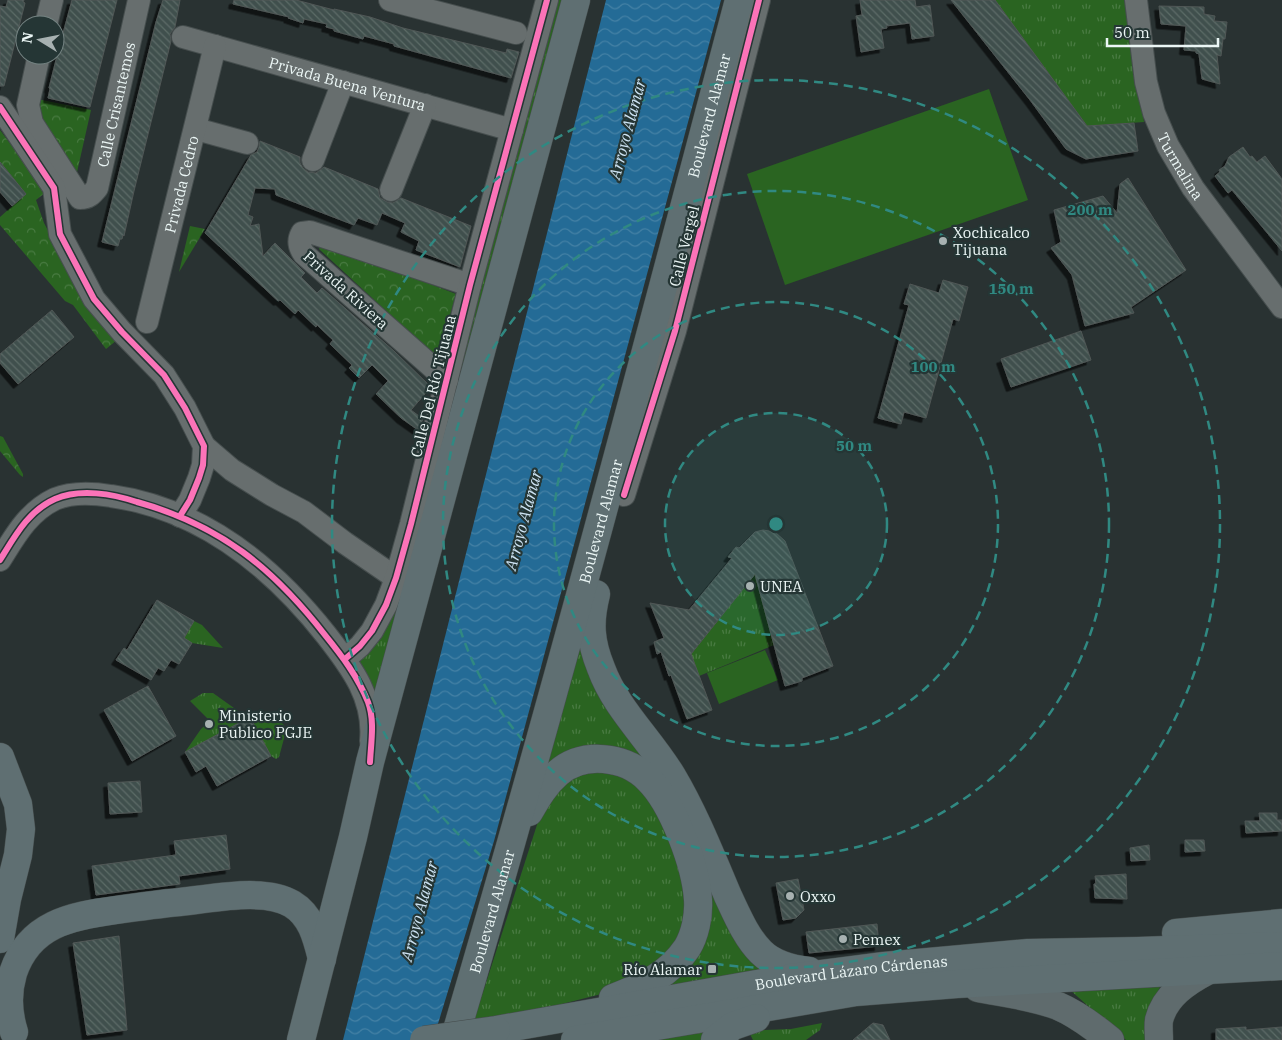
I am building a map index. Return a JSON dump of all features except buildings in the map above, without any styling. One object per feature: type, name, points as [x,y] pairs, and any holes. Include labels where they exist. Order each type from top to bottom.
[{"type":"highway","points":[[301,1040],[370,762],[576,0]]},
{"type":"highway","name":"Boulevard Alamar","points":[[454,1040],[570,635],[739,0]]},
{"type":"highway","points":[[743,63],[750,0]]},
{"type":"highway","points":[[570,635],[624,495]]},
{"type":"highway","points":[[624,495],[591,614],[592,635],[596,655],[617,701],[672,776],[692,815],[744,930],[761,952],[774,962],[797,970],[870,968]]},
{"type":"highway","points":[[0,757],[18,804],[21,829],[18,855],[7,899],[0,939]]},
{"type":"highway","points":[[506,861],[526,818],[548,782],[560,771],[580,762],[593,759],[609,759],[637,770],[647,778],[665,800],[682,838],[697,889],[698,903],[693,935],[687,948],[670,968],[654,980],[632,991],[539,1023]]},
{"type":"highway","points":[[17,1036],[9,1008],[10,988],[15,966],[23,951],[32,940],[52,925],[89,913],[231,896],[259,895],[274,897],[294,905],[306,917],[316,936],[322,960]]},
{"type":"highway","points":[[1028,953],[1234,926],[1282,923]]},
{"type":"highway","name":"Boulevard Lázaro Cárdenas","points":[[424,1040],[539,1023],[791,978],[870,968],[1028,953],[1282,946]]},
{"type":"highway","name":"Boulevard Lázaro Cárdenas","points":[[575,1040],[856,992],[957,984],[1282,966]]},
{"type":"highway","points":[[715,1040],[733,1026],[754,1018],[784,1008],[856,992]]},
{"type":"highway","points":[[0,997],[3,1008],[17,1036]]},
{"type":"main road","points":[[1159,1040],[1159,1020],[1167,1002],[1183,984],[1206,971]]},
{"type":"main road","points":[[957,984],[1023,996],[1058,1006],[1094,1027],[1110,1040]]},
{"type":"street","points":[[48,15],[52,0]]},
{"type":"street","name":"Calle Crisantemos","points":[[37,65],[28,105],[32,123],[80,198],[86,198],[91,196],[97,188],[139,0]]},
{"type":"street","points":[[390,0],[524,35]]},
{"type":"street","name":"Calle Del Río Tijuana","points":[[345,660],[372,631],[386,605],[396,578],[470,285],[512,130],[524,35],[547,0]]},
{"type":"street","name":"Calle Vergel","points":[[624,495],[675,331],[759,0]]},
{"type":"street","name":"Turmalina","points":[[1136,0],[1146,82],[1154,113],[1168,146],[1193,188],[1282,307]]},
{"type":"street","name":"Privada Buena Ventura","points":[[183,37],[512,130]]},
{"type":"street","name":"Privada Cedro","points":[[147,322],[215,46]]},
{"type":"street","points":[[313,160],[343,82]]},
{"type":"street","points":[[391,190],[425,105]]},
{"type":"street","points":[[0,107],[54,188],[60,234],[94,299],[122,332],[164,375],[185,408],[204,446],[241,476],[304,512],[350,547],[396,578]]},
{"type":"street","points":[[196,129],[247,143]]},
{"type":"street","name":"Privada Riviera","points":[[447,380],[304,254],[300,248],[300,237],[302,233],[310,232],[470,285]]},
{"type":"street","points":[[180,516],[197,483],[203,465],[204,446]]},
{"type":"street","points":[[0,560],[28,518],[56,499],[81,494],[124,498],[180,516],[231,542],[269,573],[304,607],[345,660],[368,703],[372,728],[370,762]]},
{"type":"green space","points":[[555,0],[566,0],[378,712],[351,662],[366,653]]},
{"type":"green space","points":[[995,0],[1125,0],[1144,122],[1087,126]]},
{"type":"green space","points":[[989,89],[1028,200],[785,285],[747,174]]},
{"type":"green space","points":[[32,98],[91,110],[75,181]]},
{"type":"green space","points":[[0,130],[46,192],[36,200],[44,223],[117,340],[106,349],[73,305],[65,301],[0,225],[0,217],[26,194],[0,162]]},
{"type":"green space","points":[[190,226],[205,229],[179,272]]},
{"type":"green space","points":[[322,242],[456,294],[439,354],[435,356],[319,249]]},
{"type":"green space","points":[[0,436],[3,437],[23,477],[0,451]]},
{"type":"green space","points":[[755,574],[774,645],[699,676],[691,654]]},
{"type":"green space","points":[[194,621],[202,625],[223,648],[192,643],[184,638]]},
{"type":"green space","points":[[585,621],[769,967],[660,990],[707,914],[638,761],[539,783]]},
{"type":"green space","points":[[765,650],[778,680],[719,704],[707,673]]},
{"type":"green space","points":[[203,693],[213,693],[241,713],[250,717],[185,752],[201,729],[210,721],[190,701]]},
{"type":"green space","points":[[250,717],[278,720],[284,725],[286,731],[279,757],[276,759],[271,756]]},
{"type":"green space","points":[[609,767],[649,787],[691,883],[681,943],[625,988],[558,1005],[474,1020],[545,800],[565,778]]},
{"type":"green space","points":[[1160,987],[1153,1001],[1149,1040],[1126,1040],[1069,989]]},
{"type":"green space","points":[[822,1023],[820,1030],[806,1040],[753,1040],[747,1028],[765,1030],[791,1029]]},
{"type":"green space","points":[[720,1024],[702,1040],[627,1040]]},
{"type":"water","name":"Arroyo Alamar","points":[[606,0],[721,0],[494,841],[433,1040],[343,1040]]},
{"type":"cycle path","points":[[345,659],[360,646],[372,631],[386,605],[396,578],[470,285],[547,0]]},
{"type":"cycle path","points":[[624,495],[675,331],[759,0]]},
{"type":"cycle path","points":[[0,107],[54,188],[60,234],[94,299],[122,332],[164,375],[185,408],[204,446],[203,465],[199,478],[190,500],[180,516]]},
{"type":"cycle path","points":[[0,560],[23,525],[37,510],[55,499],[75,494],[96,493],[128,499],[194,523],[243,552],[265,570],[305,611],[349,667],[364,693],[370,709],[372,732],[370,762]]},
{"type":"place","name":"Xochicalco Tijuana","points":[[943,241]]},
{"type":"place","name":"UNEA","points":[[750,586]]},
{"type":"place","name":"Ministerio Publico PGJE","points":[[209,724]]},
{"type":"place","name":"Oxxo","points":[[790,896]]},
{"type":"place","name":"Pemex","points":[[843,939]]},
{"type":"place","name":"Río Alamar","points":[[712,969]]}]
